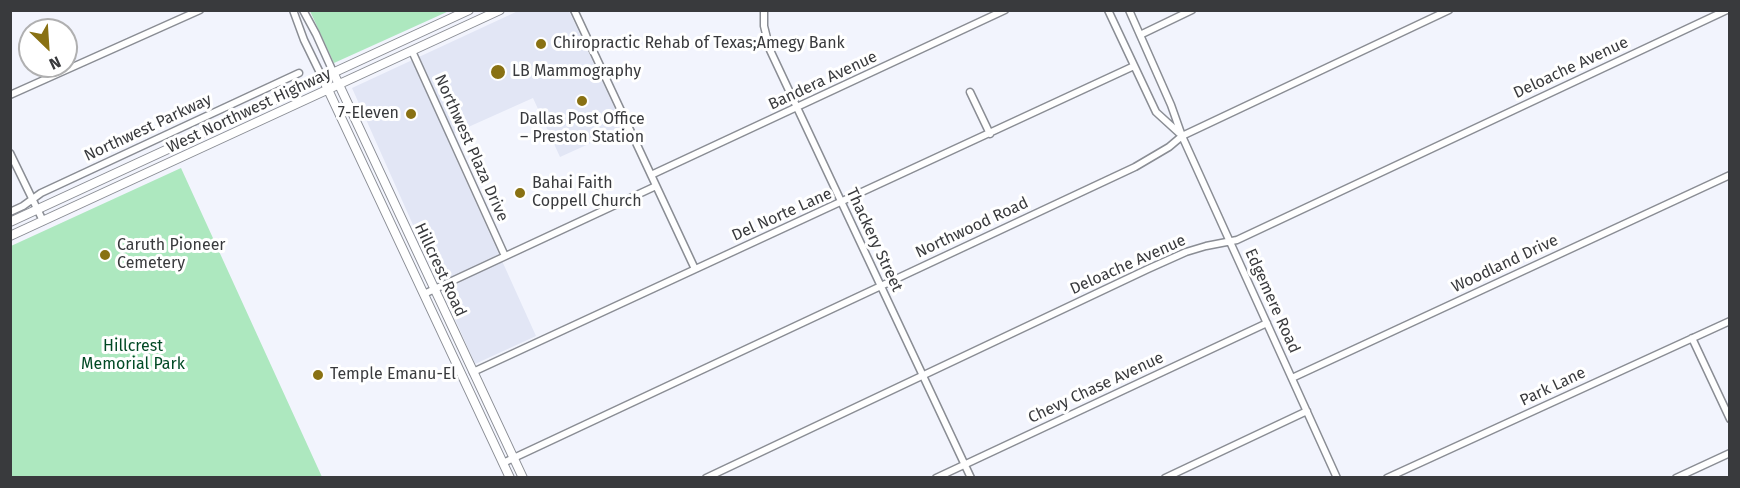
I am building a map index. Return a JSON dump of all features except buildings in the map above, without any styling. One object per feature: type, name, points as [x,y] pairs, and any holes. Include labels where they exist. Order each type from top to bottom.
[{"type":"main road","name":"West Northwest Highway","points":[[10,222],[469,10]]},
{"type":"main road","name":"West Northwest Highway","points":[[10,236],[500,10]]},
{"type":"main road","name":"Hillcrest Road","points":[[334,74],[523,477]]},
{"type":"main road","name":"Hillcrest Road","points":[[323,79],[510,477]]},
{"type":"main road","points":[[367,173],[377,168]]},
{"type":"main road","points":[[397,239],[408,233]]},
{"type":"main road","points":[[461,374],[472,370]]},
{"type":"street","points":[[10,95],[200,10]]},
{"type":"street","points":[[293,10],[304,40],[323,79]]},
{"type":"street","points":[[303,10],[334,74]]},
{"type":"street","points":[[574,10],[695,269]]},
{"type":"street","name":"Thackery Street","points":[[764,10],[764,26],[770,50],[970,477]]},
{"type":"street","name":"Bandera Avenue","points":[[651,175],[1005,10]]},
{"type":"street","name":"Edgemere Road","points":[[1108,10],[1156,112],[1182,136]]},
{"type":"street","name":"Edgemere Road","points":[[1129,10],[1171,105],[1182,136],[1337,477]]},
{"type":"street","points":[[1140,34],[1192,10]]},
{"type":"street","name":"Northwood Road","points":[[503,463],[1135,167],[1169,147],[1182,136],[1449,10]]},
{"type":"street","name":"Deloache Avenue","points":[[706,477],[1186,252],[1237,240],[1727,10]]},
{"type":"street","name":"Northwest Plaza Drive","points":[[412,51],[505,256]]},
{"type":"street","name":"Del Norte Lane","points":[[472,370],[1134,66]]},
{"type":"street","name":"Northwest Parkway","points":[[10,212],[41,193],[298,73]]},
{"type":"street","points":[[970,92],[990,134]]},
{"type":"street","points":[[1156,112],[1171,105]]},
{"type":"street","points":[[10,153],[43,221]]},
{"type":"street","name":"Woodland Drive","points":[[1292,378],[1730,175]]},
{"type":"street","points":[[424,294],[656,186]]},
{"type":"street","name":"Park Lane","points":[[1387,477],[1730,321]]},
{"type":"street","name":"Chevy Chase Avenue","points":[[936,477],[1267,323]]},
{"type":"street","points":[[1692,338],[1730,419]]},
{"type":"street","points":[[1165,477],[1307,411]]},
{"type":"street","points":[[1676,477],[1730,453]]},
{"type":"shaded area","points":[[518,11],[569,11],[624,128],[560,157],[533,98],[446,137],[536,336],[475,364],[352,88]]},
{"type":"green space","points":[[310,11],[449,11],[334,63]]},
{"type":"green space","name":"Hillcrest Memorial Park","points":[[181,168],[322,477],[11,477],[11,246]]},
{"type":"place","name":"Chiropractic Rehab of Texas;Amegy Bank","points":[[541,44]]},
{"type":"place","name":"LB Mammography","points":[[498,72]]},
{"type":"place","name":"Dallas Post Office – Preston Station","points":[[582,101]]},
{"type":"place","name":"7-Eleven","points":[[411,114]]},
{"type":"place","name":"Bahai Faith Coppell Church","points":[[520,193]]},
{"type":"place","name":"Caruth Pioneer Cemetery","points":[[105,255]]},
{"type":"place","name":"Temple Emanu-El","points":[[318,375]]}]
